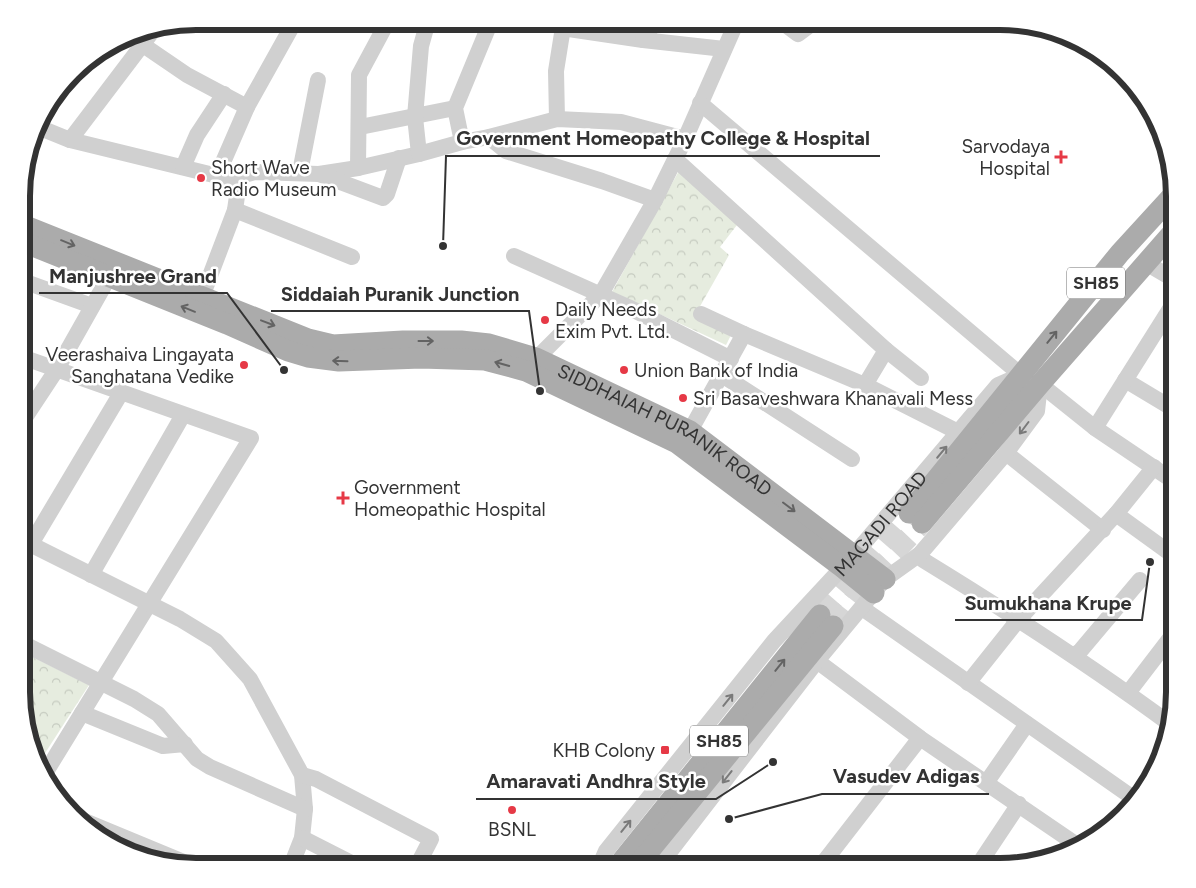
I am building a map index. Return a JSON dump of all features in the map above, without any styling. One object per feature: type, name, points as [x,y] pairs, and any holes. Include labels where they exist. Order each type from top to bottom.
[{"type":"main road","name":"MAGADI ROAD","points":[[1021,375],[1120,253],[1166,203]]},
{"type":"main road","name":"SIDDHAIAH PURANIK ROAD","points":[[30,229],[112,270],[227,324],[288,351],[308,357],[339,361],[421,358],[531,364],[677,443],[848,561]]},
{"type":"main road","name":"SH85","points":[[1021,375],[916,518],[1040,384],[1166,240]]},
{"type":"main road","name":"SIDDHAIAH PURANIK ROAD","points":[[30,244],[202,297],[308,339],[333,344],[403,341],[460,341],[489,344],[690,432],[848,561],[873,593]]},
{"type":"main road","name":"SH85","points":[[625,858],[827,621],[643,858]]},
{"type":"street","points":[[224,177],[248,107],[290,30]]},
{"type":"street","points":[[358,168],[360,127],[359,75],[383,30]]},
{"type":"street","points":[[419,154],[415,117],[421,46],[425,30]]},
{"type":"street","points":[[462,142],[455,108],[487,30]]},
{"type":"street","points":[[557,119],[556,71],[562,30]]},
{"type":"street","points":[[590,30],[644,40],[724,49]]},
{"type":"street","points":[[644,40],[651,30]]},
{"type":"street","points":[[531,364],[601,294],[655,200],[685,139],[733,30]]},
{"type":"street","points":[[793,30],[798,34],[803,30]]},
{"type":"street","points":[[70,140],[149,37]]},
{"type":"street","points":[[143,46],[187,75],[248,107]]},
{"type":"street","points":[[300,172],[318,80]]},
{"type":"street","points":[[183,167],[198,136],[224,94]]},
{"type":"street","points":[[700,103],[1021,375]]},
{"type":"street","points":[[360,127],[455,108]]},
{"type":"street","points":[[319,174],[358,168],[419,154],[557,119],[621,122],[685,139]]},
{"type":"street","points":[[44,130],[70,140],[224,177],[254,172],[319,174],[383,198],[387,194],[399,158]]},
{"type":"street","points":[[489,137],[506,151],[655,200]]},
{"type":"street","points":[[675,159],[886,350],[921,378]]},
{"type":"street","points":[[202,297],[235,210],[238,189],[224,177]]},
{"type":"street","points":[[235,210],[352,257]]},
{"type":"street","points":[[514,256],[601,294],[731,359]]},
{"type":"street","points":[[1146,263],[1166,275]]},
{"type":"street","points":[[30,410],[57,369],[112,270]]},
{"type":"street","points":[[30,284],[92,306]]},
{"type":"street","points":[[701,314],[865,385],[958,432]]},
{"type":"street","points":[[1095,428],[1125,380],[1166,327]]},
{"type":"street","points":[[690,432],[744,334]]},
{"type":"street","points":[[865,385],[886,350]]},
{"type":"street","points":[[30,360],[251,438],[48,768]]},
{"type":"street","points":[[722,375],[852,459]]},
{"type":"street","name":"MAGADI ROAD","points":[[603,858],[606,851],[774,641],[848,561],[998,385],[1021,375]]},
{"type":"street","points":[[1125,380],[1166,405]]},
{"type":"street","points":[[1040,384],[1095,428],[1166,476]]},
{"type":"street","name":"SH85","points":[[665,858],[817,661],[873,593],[920,554],[1006,453],[1037,411],[1040,384]]},
{"type":"street","points":[[30,536],[122,393]]},
{"type":"street","points":[[92,575],[183,415]]},
{"type":"street","points":[[1006,453],[1102,530]]},
{"type":"street","points":[[968,683],[1019,619],[1102,530],[1154,467]]},
{"type":"street","points":[[1116,514],[1166,550]]},
{"type":"street","points":[[30,544],[180,619],[216,641],[250,679],[302,775],[305,809],[302,838],[294,858]]},
{"type":"street","points":[[920,554],[923,560],[1019,619],[1164,719]]},
{"type":"street","points":[[1074,656],[1082,650],[1140,580]]},
{"type":"street","points":[[873,593],[968,683],[1130,796]]},
{"type":"street","points":[[1128,693],[1166,643]]},
{"type":"street","points":[[30,647],[134,699],[158,714],[197,759],[210,767],[305,809]]},
{"type":"street","points":[[817,661],[920,738],[1073,841]]},
{"type":"street","points":[[82,713],[164,746],[185,744]]},
{"type":"street","points":[[986,783],[1027,724]]},
{"type":"street","points":[[827,858],[920,738]]},
{"type":"street","points":[[302,775],[316,780],[431,839],[421,858]]},
{"type":"street","points":[[983,858],[1019,804]]},
{"type":"street","points":[[102,829],[167,855]]},
{"type":"street","points":[[302,838],[341,858]]},
{"type":"green space","points":[[680,169],[737,225],[720,247],[729,255],[694,317],[731,335],[726,345],[612,292]]},
{"type":"green space","points":[[30,656],[89,685],[43,756],[33,725],[30,703]]},
{"type":"tunnel","points":[[820,615],[909,513]]},
{"type":"tunnel","points":[[833,626],[874,574],[922,523]]},
{"type":"place","name":"Sarvodaya Hospital","points":[[1061,157]]},
{"type":"place","name":"Short Wave Radio Museum","points":[[201,178]]},
{"type":"place","name":"Government Homeopathy College & Hospital","points":[[443,246]]},
{"type":"place","name":"Daily Needs Exim Pvt. Ltd.","points":[[545,320]]},
{"type":"place","name":"Veerashaiva Lingayata Sanghatana Vedike","points":[[244,365]]},
{"type":"place","name":"Manjushree Grand","points":[[284,370]]},
{"type":"place","name":"Union Bank of India","points":[[624,370]]},
{"type":"place","name":"Siddaiah Puranik Junction","points":[[540,391]]},
{"type":"place","name":"Sri Basaveshwara Khanavali Mess","points":[[683,398]]},
{"type":"place","name":"Government Homeopathic Hospital","points":[[343,498]]},
{"type":"place","name":"Sumukhana Krupe","points":[[1150,562]]},
{"type":"place","name":"KHB Colony","points":[[665,750]]},
{"type":"place","name":"Amaravati Andhra Style","points":[[773,762]]},
{"type":"place","name":"BSNL","points":[[512,810]]},
{"type":"place","name":"Vasudev Adigas","points":[[729,819]]}]
